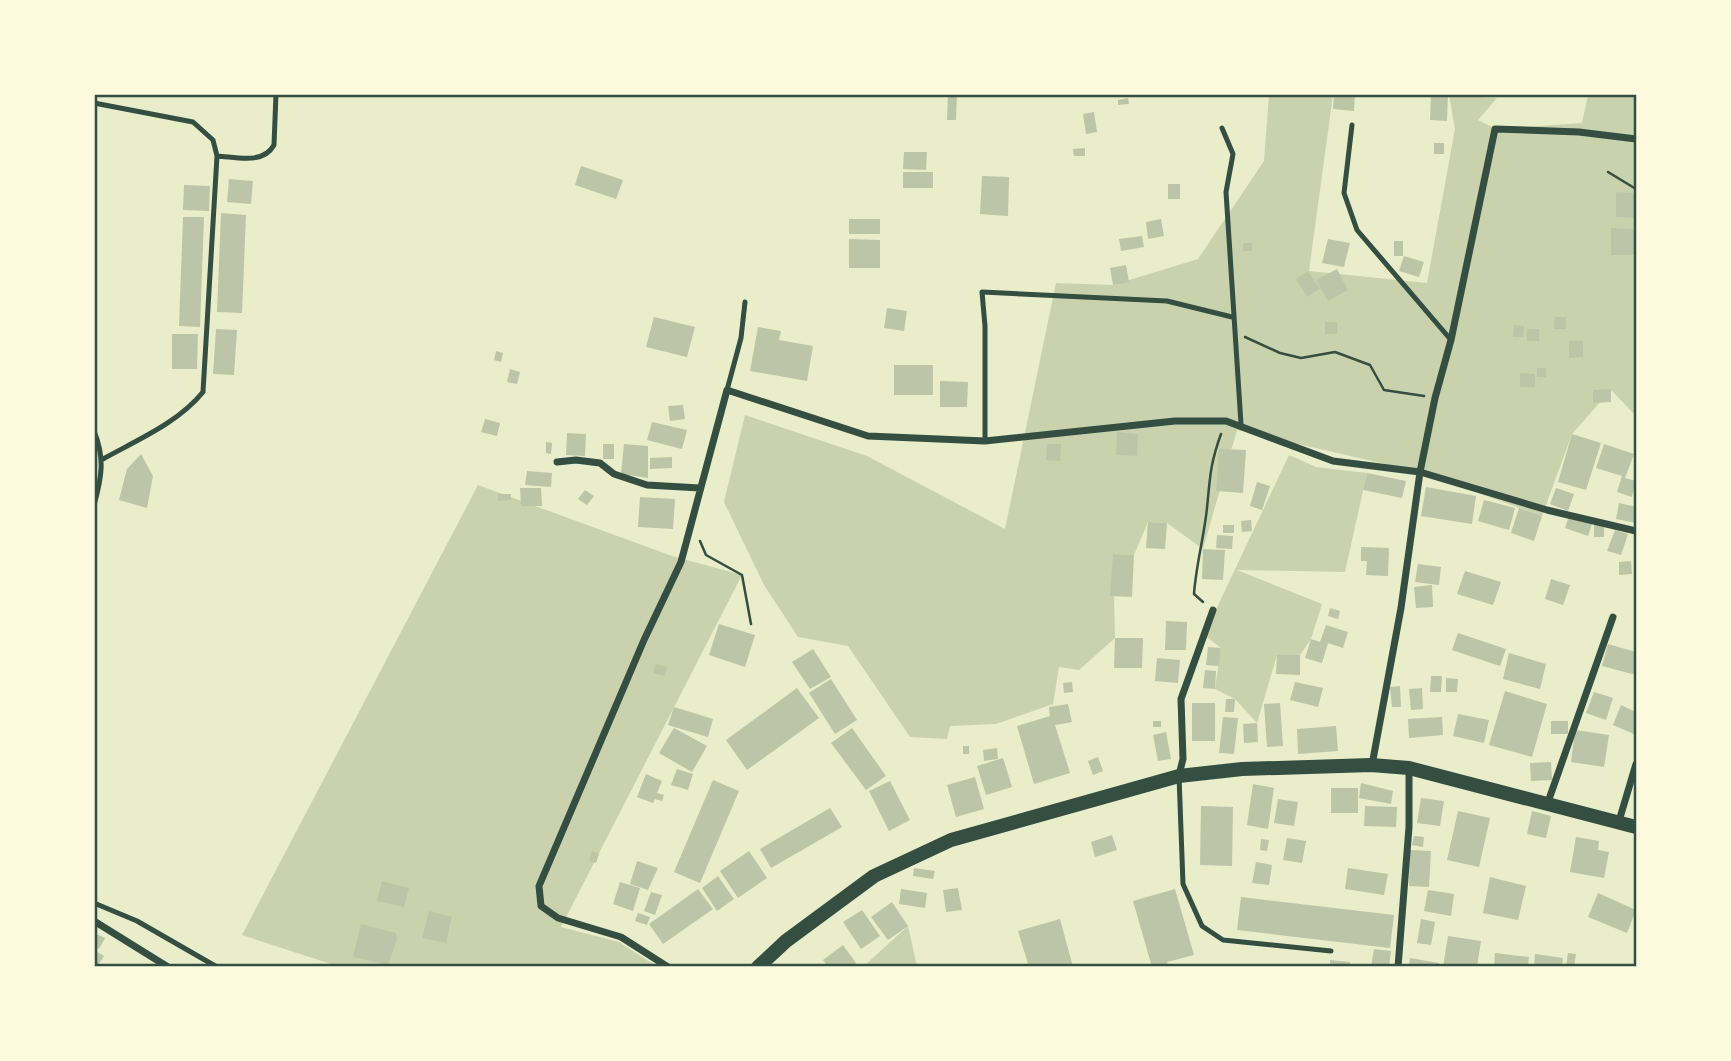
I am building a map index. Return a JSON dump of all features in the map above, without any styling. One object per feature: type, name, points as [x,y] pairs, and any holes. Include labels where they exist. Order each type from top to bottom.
[{"type":"main road","points":[[758,967],[786,941],[874,876],[940,845],[1179,776],[1242,769],[1371,765],[1409,768],[1636,827]]},
{"type":"street","points":[[1371,765],[1401,608],[1420,472],[1495,129],[1579,132],[1636,139]]},
{"type":"street","points":[[668,967],[621,937],[558,918],[541,906],[539,886],[644,640],[681,562],[727,390],[868,436],[985,441],[1174,421],[1226,421],[1241,425],[1285,446],[1333,461],[1420,472],[1547,510],[1636,531]]},
{"type":"street","points":[[557,461],[600,463],[614,474],[647,485],[700,488]]},
{"type":"street","points":[[1179,776],[1183,759],[1181,699],[1213,610]]},
{"type":"street","points":[[1548,802],[1613,617]]},
{"type":"street","points":[[1619,821],[1636,764]]},
{"type":"street","points":[[1398,967],[1409,827],[1409,768]]},
{"type":"street","points":[[94,920],[169,967]]},
{"type":"lane","points":[[217,156],[258,158],[270,152],[274,145],[276,94]]},
{"type":"lane","points":[[94,103],[192,121],[213,139],[217,156],[203,392],[192,405],[171,421],[103,459]]},
{"type":"lane","points":[[1352,125],[1344,193],[1357,230],[1451,340]]},
{"type":"lane","points":[[1223,128],[1233,153],[1226,192],[1241,425]]},
{"type":"lane","points":[[985,441],[985,326],[982,292],[1167,301],[1232,317]]},
{"type":"lane","points":[[727,390],[741,338],[745,302]]},
{"type":"lane","points":[[94,431],[103,459],[103,473],[94,505]]},
{"type":"lane","points":[[1179,776],[1183,884],[1202,926],[1223,940],[1331,951]]},
{"type":"lane","points":[[94,903],[137,921],[217,967]]},
{"type":"path","points":[[1608,172],[1636,189]]},
{"type":"path","points":[[1233,331],[1280,352],[1301,358],[1335,352],[1370,365],[1384,390],[1435,398]]},
{"type":"path","points":[[1213,610],[1194,594],[1197,556],[1207,510],[1209,468],[1226,421]]},
{"type":"path","points":[[693,521],[706,555],[742,575],[751,624]]},
{"type":"green space","points":[[1269,95],[1333,95],[1309,271],[1427,283],[1455,129],[1449,95],[1497,98],[1478,120],[1496,129],[1582,123],[1588,95],[1636,95],[1636,416],[1611,390],[1572,434],[1542,516],[1420,472],[1237,430],[1203,549],[1167,523],[1148,522],[1134,555],[1113,554],[1115,638],[1079,670],[1059,667],[1053,704],[996,724],[950,726],[947,739],[910,737],[848,646],[798,637],[764,585],[724,502],[745,415],[867,456],[1005,529],[1056,283],[1113,285],[1198,259],[1264,161]]},
{"type":"green space","points":[[1289,455],[1316,467],[1367,473],[1345,572],[1237,570],[1322,604],[1311,639],[1300,655],[1277,655],[1257,723],[1235,699],[1215,689],[1221,648],[1204,635]]},
{"type":"green space","points":[[478,485],[672,556],[742,575],[561,927],[619,942],[656,966],[337,966],[242,935]]},
{"type":"green space","points":[[908,926],[917,966],[864,966]]},
{"type":"building","points":[[948,94],[957,94],[956,120],[947,120]]},
{"type":"building","points":[[1334,94],[1355,94],[1354,111],[1333,109]]},
{"type":"building","points":[[1431,94],[1448,94],[1447,121],[1430,120]]},
{"type":"building","points":[[1128,98],[1129,104],[1118,105],[1118,100]]},
{"type":"building","points":[[1094,112],[1097,132],[1086,134],[1083,114]]},
{"type":"building","points":[[1434,143],[1444,143],[1444,154],[1434,154]]},
{"type":"building","points":[[1085,148],[1085,156],[1074,156],[1073,149]]},
{"type":"building","points":[[904,152],[927,152],[926,170],[903,169]]},
{"type":"building","points":[[581,166],[623,180],[616,199],[575,185]]},
{"type":"building","points":[[903,172],[933,172],[933,188],[903,188]]},
{"type":"building","points":[[982,176],[1009,177],[1008,216],[980,214]]},
{"type":"building","points":[[229,179],[253,181],[251,204],[227,202]]},
{"type":"building","points":[[1168,184],[1180,184],[1180,199],[1168,199]]},
{"type":"building","points":[[184,185],[210,186],[209,211],[183,210]]},
{"type":"building","points":[[1616,192],[1636,193],[1636,218],[1616,217]]},
{"type":"building","points":[[221,213],[246,215],[242,313],[217,312]]},
{"type":"building","points":[[183,217],[204,217],[200,327],[179,326]]},
{"type":"building","points":[[849,219],[880,219],[880,234],[849,234]]},
{"type":"building","points":[[1161,219],[1164,236],[1148,239],[1146,222]]},
{"type":"building","points":[[1611,228],[1635,229],[1635,255],[1611,255]]},
{"type":"building","points":[[1142,236],[1144,247],[1121,251],[1119,239]]},
{"type":"building","points":[[849,239],[880,240],[880,268],[849,268]]},
{"type":"building","points":[[1328,239],[1350,243],[1344,267],[1322,263]]},
{"type":"building","points":[[1394,241],[1403,241],[1403,256],[1394,256]]},
{"type":"building","points":[[1243,243],[1252,243],[1252,251],[1243,251]]},
{"type":"building","points":[[1404,256],[1424,262],[1419,277],[1399,271]]},
{"type":"building","points":[[1126,265],[1129,282],[1113,285],[1110,268]]},
{"type":"building","points":[[1337,269],[1348,290],[1328,301],[1316,280]]},
{"type":"building","points":[[1308,271],[1320,289],[1307,297],[1296,279]]},
{"type":"building","points":[[887,308],[907,311],[904,331],[884,328]]},
{"type":"building","points":[[654,317],[695,327],[687,357],[646,347]]},
{"type":"building","points":[[1555,317],[1566,317],[1566,329],[1554,329]]},
{"type":"building","points":[[1325,322],[1337,322],[1337,334],[1325,334]]},
{"type":"building","points":[[1514,325],[1524,326],[1523,337],[1513,337]]},
{"type":"building","points":[[758,327],[781,331],[779,340],[813,346],[807,381],[750,371]]},
{"type":"building","points":[[216,329],[237,330],[234,375],[213,374]]},
{"type":"building","points":[[1527,329],[1539,329],[1539,341],[1527,341]]},
{"type":"building","points":[[172,334],[198,334],[197,369],[172,369]]},
{"type":"building","points":[[1569,341],[1583,341],[1583,357],[1569,358]]},
{"type":"building","points":[[496,351],[503,353],[501,362],[494,360]]},
{"type":"building","points":[[894,365],[933,365],[933,395],[894,395]]},
{"type":"building","points":[[1537,368],[1546,368],[1546,377],[1537,377]]},
{"type":"building","points":[[510,369],[520,372],[517,384],[507,382]]},
{"type":"building","points":[[1520,373],[1535,374],[1535,387],[1520,387]]},
{"type":"building","points":[[940,381],[968,382],[967,407],[940,407]]},
{"type":"building","points":[[1611,389],[1611,402],[1593,403],[1593,390]]},
{"type":"building","points":[[683,405],[685,419],[670,421],[668,406]]},
{"type":"building","points":[[485,419],[500,423],[497,436],[481,432]]},
{"type":"building","points":[[652,422],[687,430],[682,449],[647,440]]},
{"type":"building","points":[[1117,432],[1138,434],[1137,456],[1116,455]]},
{"type":"building","points":[[567,433],[586,434],[585,456],[566,455]]},
{"type":"building","points":[[1572,434],[1601,443],[1586,490],[1558,482]]},
{"type":"building","points":[[546,442],[552,443],[551,454],[546,453]]},
{"type":"building","points":[[603,444],[614,444],[614,459],[603,459]]},
{"type":"building","points":[[624,444],[648,446],[648,478],[621,474]]},
{"type":"building","points":[[1047,444],[1061,444],[1060,461],[1046,460]]},
{"type":"building","points":[[1604,444],[1634,454],[1625,478],[1636,481],[1632,497],[1617,492],[1622,476],[1596,468]]},
{"type":"building","points":[[1219,449],[1246,450],[1243,493],[1216,491]]},
{"type":"building","points":[[141,454],[153,476],[147,508],[119,500],[127,469]]},
{"type":"building","points":[[672,457],[672,468],[650,469],[650,458]]},
{"type":"building","points":[[527,471],[552,473],[551,487],[525,485]]},
{"type":"building","points":[[1367,473],[1406,481],[1402,498],[1363,490]]},
{"type":"building","points":[[1257,482],[1270,486],[1262,510],[1250,506]]},
{"type":"building","points":[[1426,487],[1476,496],[1472,524],[1421,516]]},
{"type":"building","points":[[520,488],[541,488],[542,506],[521,506]]},
{"type":"building","points":[[1556,488],[1574,494],[1568,511],[1550,504]]},
{"type":"building","points":[[585,490],[594,496],[587,505],[578,499]]},
{"type":"building","points":[[498,494],[511,494],[511,500],[498,501]]},
{"type":"building","points":[[640,497],[675,499],[673,529],[638,527]]},
{"type":"building","points":[[1484,500],[1515,508],[1509,530],[1478,521]]},
{"type":"building","points":[[1619,503],[1636,507],[1636,523],[1616,519]]},
{"type":"building","points":[[1519,508],[1542,516],[1534,541],[1511,533]]},
{"type":"building","points":[[1569,516],[1592,524],[1588,536],[1565,528]]},
{"type":"building","points":[[1251,520],[1252,531],[1242,532],[1241,521]]},
{"type":"building","points":[[1148,522],[1167,523],[1165,549],[1146,548]]},
{"type":"building","points":[[1223,525],[1234,525],[1234,533],[1223,533]]},
{"type":"building","points":[[1594,525],[1604,525],[1604,537],[1594,537]]},
{"type":"building","points":[[1615,530],[1628,534],[1621,555],[1607,551]]},
{"type":"building","points":[[1217,535],[1233,536],[1232,549],[1216,548]]},
{"type":"building","points":[[1361,547],[1389,548],[1388,576],[1366,575],[1367,561],[1361,561]]},
{"type":"building","points":[[1203,549],[1225,550],[1223,580],[1202,579]]},
{"type":"building","points":[[1113,554],[1134,555],[1132,597],[1110,596]]},
{"type":"building","points":[[1631,561],[1632,574],[1619,575],[1619,562]]},
{"type":"building","points":[[1418,564],[1441,567],[1439,585],[1415,582]]},
{"type":"building","points":[[1465,571],[1501,582],[1493,605],[1457,594]]},
{"type":"building","points":[[1551,579],[1570,585],[1563,605],[1545,599]]},
{"type":"building","points":[[1432,585],[1433,607],[1416,608],[1414,587]]},
{"type":"building","points":[[1330,608],[1340,611],[1338,619],[1328,616]]},
{"type":"building","points":[[1166,621],[1187,622],[1186,650],[1165,650]]},
{"type":"building","points":[[719,624],[755,635],[745,667],[709,655]]},
{"type":"building","points":[[1326,625],[1348,632],[1343,648],[1328,643],[1322,663],[1305,658],[1311,639],[1320,642]]},
{"type":"building","points":[[1458,633],[1506,649],[1500,666],[1452,650]]},
{"type":"building","points":[[1115,638],[1143,638],[1142,668],[1114,668]]},
{"type":"building","points":[[1608,644],[1636,652],[1636,675],[1602,666]]},
{"type":"building","points":[[1208,647],[1221,648],[1219,666],[1206,665]]},
{"type":"building","points":[[813,649],[831,677],[810,689],[792,662]]},
{"type":"building","points":[[1509,653],[1546,664],[1540,689],[1503,679]]},
{"type":"building","points":[[1277,655],[1300,655],[1300,675],[1276,674]]},
{"type":"building","points":[[1157,658],[1180,660],[1178,683],[1155,681]]},
{"type":"building","points":[[656,664],[667,667],[665,676],[653,673]]},
{"type":"building","points":[[1205,670],[1216,671],[1215,689],[1203,688]]},
{"type":"building","points":[[1431,676],[1442,676],[1441,692],[1430,692]]},
{"type":"building","points":[[1446,678],[1458,679],[1457,692],[1446,692]]},
{"type":"building","points":[[831,679],[857,720],[835,734],[809,693]]},
{"type":"building","points":[[1072,682],[1073,692],[1064,693],[1063,683]]},
{"type":"building","points":[[1295,682],[1323,688],[1318,707],[1290,700]]},
{"type":"building","points":[[1400,686],[1401,707],[1392,707],[1390,687]]},
{"type":"building","points":[[797,688],[819,718],[747,770],[726,740]]},
{"type":"building","points":[[1422,688],[1423,709],[1411,710],[1409,689]]},
{"type":"building","points":[[1505,691],[1547,704],[1532,757],[1489,745]]},
{"type":"building","points":[[1594,692],[1613,698],[1606,720],[1586,713]]},
{"type":"building","points":[[1226,699],[1235,699],[1234,712],[1225,712]]},
{"type":"building","points":[[1192,703],[1215,703],[1215,741],[1192,741]]},
{"type":"building","points":[[1280,703],[1283,746],[1267,747],[1264,704]]},
{"type":"building","points":[[1068,704],[1072,722],[1055,725],[1070,773],[1034,784],[1017,726],[1050,716],[1049,707]]},
{"type":"building","points":[[1621,705],[1636,712],[1636,735],[1613,725]]},
{"type":"building","points":[[674,707],[713,719],[708,737],[668,725]]},
{"type":"building","points":[[1458,714],[1489,720],[1484,743],[1453,736]]},
{"type":"building","points":[[1223,717],[1238,718],[1234,754],[1219,753]]},
{"type":"building","points":[[1442,717],[1443,735],[1409,738],[1408,719]]},
{"type":"building","points":[[1153,721],[1161,721],[1161,727],[1153,727]]},
{"type":"building","points":[[1551,721],[1568,721],[1568,734],[1551,734]]},
{"type":"building","points":[[1257,723],[1258,742],[1244,743],[1243,724]]},
{"type":"building","points":[[1336,726],[1338,751],[1298,754],[1297,729]]},
{"type":"building","points":[[674,728],[707,746],[692,772],[659,753]]},
{"type":"building","points":[[852,728],[886,776],[866,790],[831,743]]},
{"type":"building","points":[[1575,730],[1609,735],[1604,767],[1571,762]]},
{"type":"building","points":[[1166,732],[1171,759],[1158,761],[1153,735]]},
{"type":"building","points":[[963,746],[969,746],[969,754],[963,754]]},
{"type":"building","points":[[997,748],[998,759],[984,761],[983,750]]},
{"type":"building","points":[[1098,757],[1103,771],[1093,775],[1088,761]]},
{"type":"building","points":[[1003,758],[1012,787],[986,795],[977,766]]},
{"type":"building","points":[[1551,762],[1552,780],[1531,781],[1530,763]]},
{"type":"building","points":[[677,769],[693,774],[688,790],[671,785]]},
{"type":"building","points":[[646,774],[662,781],[657,793],[664,795],[662,801],[655,799],[653,803],[637,797]]},
{"type":"building","points":[[975,777],[984,809],[956,817],[947,785]]},
{"type":"building","points":[[713,780],[739,791],[700,883],[674,872]]},
{"type":"building","points":[[890,781],[910,820],[889,831],[869,791]]},
{"type":"building","points":[[1361,783],[1393,791],[1391,804],[1359,798]]},
{"type":"building","points":[[1253,784],[1274,788],[1268,829],[1247,825]]},
{"type":"building","points":[[1331,788],[1358,788],[1358,813],[1331,813]]},
{"type":"building","points":[[1421,798],[1444,801],[1440,826],[1417,823]]},
{"type":"building","points":[[1278,799],[1298,802],[1294,826],[1274,823]]},
{"type":"building","points":[[1201,806],[1233,807],[1232,866],[1200,865]]},
{"type":"building","points":[[1365,806],[1397,807],[1396,827],[1364,826]]},
{"type":"building","points":[[830,808],[842,827],[771,868],[760,849]]},
{"type":"building","points":[[1458,811],[1490,818],[1479,867],[1447,860]]},
{"type":"building","points":[[1532,811],[1551,816],[1546,838],[1527,834]]},
{"type":"building","points":[[1112,835],[1117,850],[1095,857],[1091,842]]},
{"type":"building","points":[[1414,836],[1424,837],[1423,847],[1412,845]]},
{"type":"building","points":[[1576,837],[1599,841],[1598,850],[1609,852],[1604,878],[1570,872]]},
{"type":"building","points":[[1287,838],[1306,841],[1302,863],[1283,860]]},
{"type":"building","points":[[1261,839],[1269,840],[1267,851],[1260,850]]},
{"type":"building","points":[[1410,850],[1431,851],[1429,887],[1409,886]]},
{"type":"building","points":[[592,851],[599,854],[596,863],[589,861]]},
{"type":"building","points":[[749,851],[767,878],[738,898],[720,871]]},
{"type":"building","points":[[637,861],[658,868],[648,890],[630,884]]},
{"type":"building","points":[[1256,862],[1272,865],[1269,885],[1252,883]]},
{"type":"building","points":[[914,868],[935,871],[933,879],[913,876]]},
{"type":"building","points":[[1348,868],[1388,874],[1384,895],[1345,889]]},
{"type":"building","points":[[718,876],[734,899],[717,911],[702,888]]},
{"type":"building","points":[[1490,877],[1526,886],[1518,920],[1483,913]]},
{"type":"building","points":[[382,881],[409,888],[404,907],[377,901]]},
{"type":"building","points":[[620,882],[640,888],[633,911],[613,904]]},
{"type":"building","points":[[958,888],[962,910],[946,912],[943,890]]},
{"type":"building","points":[[698,889],[713,909],[663,944],[649,924]]},
{"type":"building","points":[[901,889],[927,893],[925,908],[899,904]]},
{"type":"building","points":[[1175,889],[1194,955],[1167,962],[1169,967],[1152,967],[1133,901]]},
{"type":"building","points":[[1428,890],[1454,894],[1451,916],[1424,911]]},
{"type":"building","points":[[651,892],[662,895],[655,915],[644,911]]},
{"type":"building","points":[[1598,893],[1636,910],[1627,933],[1588,917]]},
{"type":"building","points":[[1241,897],[1394,915],[1390,948],[1237,930]]},
{"type":"building","points":[[892,902],[908,926],[888,940],[871,917]]},
{"type":"building","points":[[862,910],[880,936],[861,949],[843,922]]},
{"type":"building","points":[[429,911],[452,917],[446,943],[422,938]]},
{"type":"building","points":[[638,913],[650,917],[647,925],[635,921]]},
{"type":"building","points":[[1060,919],[1073,967],[1029,967],[1018,931]]},
{"type":"building","points":[[1421,919],[1435,922],[1431,945],[1417,943]]},
{"type":"building","points":[[361,924],[396,933],[397,939],[388,965],[353,957]]},
{"type":"building","points":[[94,933],[105,938],[99,949],[94,947]]},
{"type":"building","points":[[1448,936],[1481,941],[1477,967],[1443,967]]},
{"type":"building","points":[[843,945],[856,963],[852,967],[828,967],[823,960]]},
{"type":"building","points":[[1374,949],[1391,951],[1389,967],[1371,967]]},
{"type":"building","points":[[94,950],[104,956],[97,967],[94,967]]},
{"type":"building","points":[[1495,953],[1529,957],[1528,967],[1494,967]]},
{"type":"building","points":[[1568,953],[1576,954],[1574,967],[1566,967]]},
{"type":"building","points":[[1535,954],[1563,958],[1562,967],[1534,967]]},
{"type":"building","points":[[1410,958],[1439,963],[1439,967],[1409,967]]},
{"type":"building","points":[[1330,960],[1350,962],[1350,967],[1330,967]]}]
